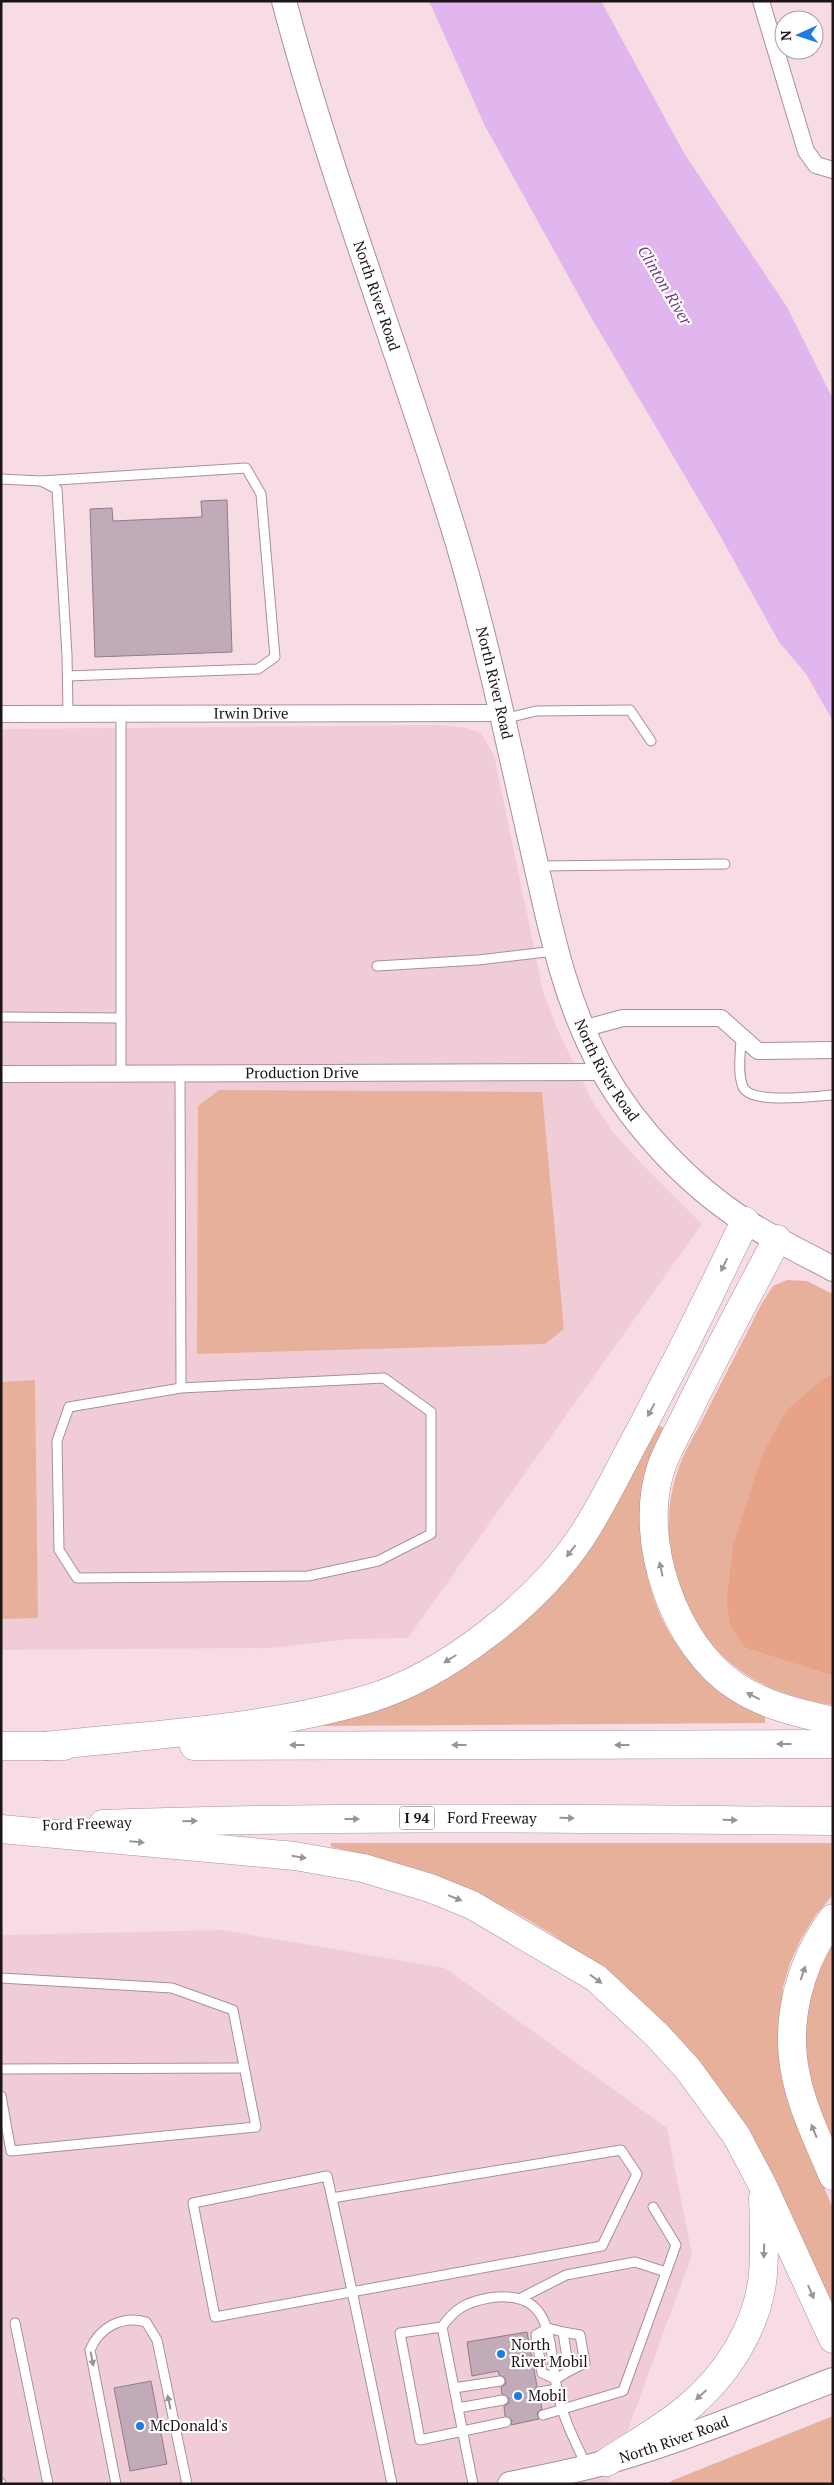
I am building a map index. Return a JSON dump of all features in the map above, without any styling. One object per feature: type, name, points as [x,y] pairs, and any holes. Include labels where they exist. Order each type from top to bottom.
[{"type":"highway","points":[[46,1746],[290,1720],[352,1704],[370,1699],[424,1676],[496,1628],[552,1575],[581,1538],[607,1495],[690,1337],[745,1221]]},
{"type":"highway","points":[[777,1239],[712,1362],[661,1468],[656,1491],[656,1542],[667,1596],[683,1627],[699,1650],[723,1677],[738,1688],[770,1704],[833,1721]]},
{"type":"highway","points":[[1,1746],[833,1744]]},
{"type":"highway","name":"Ford Freeway","points":[[1,1829],[223,1819],[523,1818],[833,1821]]},
{"type":"highway","points":[[1,1829],[295,1856],[363,1868],[430,1888],[472,1905],[596,1978],[626,2004],[676,2056],[711,2098],[736,2135],[762,2184],[833,2339]]},
{"type":"highway","points":[[833,1918],[814,1947],[803,1972],[796,1999],[792,2048],[796,2076],[803,2102],[833,2176]]},
{"type":"highway","points":[[597,2465],[685,2410],[710,2387],[738,2350],[755,2309],[763,2276],[762,2184]]},
{"type":"street","name":"North River Road","points":[[284,1],[337,180],[459,548],[502,716],[556,951],[570,1001],[582,1029],[604,1072],[627,1108],[672,1160],[713,1197],[745,1221],[833,1269]]},
{"type":"street","points":[[761,1],[806,150],[816,165],[833,170]]},
{"type":"street","name":"Irwin Drive","points":[[1,714],[502,716]]},
{"type":"street","points":[[582,1029],[623,1018],[721,1018],[758,1051],[833,1050]]},
{"type":"street","name":"Production Drive","points":[[1,1074],[604,1072]]},
{"type":"street","name":"North River Road","points":[[524,2482],[597,2465],[722,2423],[833,2380]]},
{"type":"lane","points":[[1,479],[40,481],[246,468],[261,494],[275,657],[258,669],[68,676]]},
{"type":"lane","points":[[40,481],[57,489],[68,676],[68,713]]},
{"type":"lane","points":[[502,716],[536,711],[630,710],[651,741]]},
{"type":"lane","points":[[121,1073],[122,713]]},
{"type":"lane","points":[[536,866],[725,864]]},
{"type":"lane","points":[[377,966],[478,960],[556,951]]},
{"type":"lane","points":[[1,1017],[121,1018]]},
{"type":"lane","points":[[742,1036],[741,1080],[744,1089],[751,1094],[763,1098],[833,1095]]},
{"type":"lane","points":[[180,1073],[181,1388]]},
{"type":"lane","points":[[384,1378],[431,1412],[431,1534],[378,1561],[308,1576],[77,1578],[59,1550],[57,1441],[69,1407],[181,1388],[384,1378]]},
{"type":"lane","points":[[1,1978],[172,1988],[233,2010],[256,2127],[11,2151],[1,2096]]},
{"type":"lane","points":[[1,2069],[243,2068]]},
{"type":"lane","points":[[332,2198],[621,2150],[637,2174],[602,2246],[352,2292],[215,2317],[194,2203],[327,2176],[352,2292],[392,2484]]},
{"type":"lane","points":[[543,2414],[563,2410],[624,2391],[676,2245],[653,2208]]},
{"type":"lane","points":[[521,2298],[566,2275],[635,2262],[666,2272]]},
{"type":"lane","points":[[506,2422],[420,2440],[400,2333],[442,2326],[452,2313],[464,2304],[506,2296],[521,2298],[532,2304],[542,2316],[548,2328],[556,2384],[564,2419],[597,2465]]},
{"type":"lane","points":[[116,2484],[90,2350],[95,2338],[106,2328],[115,2323],[138,2320],[146,2322],[157,2340],[186,2484]]},
{"type":"lane","points":[[15,2323],[48,2484]]},
{"type":"lane","points":[[442,2326],[473,2484]]},
{"type":"lane","points":[[538,2392],[556,2384],[569,2371],[585,2363],[580,2335],[548,2328],[536,2335],[539,2374],[556,2384]]},
{"type":"lane","points":[[563,2332],[569,2371]]},
{"type":"lane","points":[[454,2388],[500,2381]]},
{"type":"lane","points":[[458,2408],[503,2400]]},
{"type":"shaded area","points":[[440,725],[467,728],[481,733],[494,755],[543,991],[556,1026],[592,1101],[613,1132],[702,1224],[408,1638],[350,1639],[272,1648],[1,1650],[1,729]]},
{"type":"shaded area","points":[[219,1090],[542,1092],[564,1329],[545,1344],[197,1354],[198,1106]]},
{"type":"shaded area","points":[[787,1280],[807,1281],[833,1294],[833,1374],[824,1378],[732,1549],[726,1603],[730,1626],[745,1648],[833,1676],[833,1705],[797,1697],[762,1684],[741,1671],[719,1652],[700,1630],[686,1604],[676,1577],[670,1548],[669,1519],[672,1490],[684,1455],[762,1303],[773,1286]]},
{"type":"shaded area","points":[[833,1374],[833,1676],[745,1648],[730,1626],[726,1603],[732,1549],[762,1455],[786,1411],[824,1378]]},
{"type":"shaded area","points":[[35,1380],[38,1618],[1,1619],[1,1382]]},
{"type":"shaded area","points":[[656,1423],[663,1428],[646,1472],[641,1525],[647,1575],[654,1600],[664,1623],[676,1643],[691,1661],[717,1682],[765,1715],[765,1723],[324,1726],[324,1722],[467,1661]]},
{"type":"shaded area","points":[[331,1843],[833,1843],[833,1895],[815,1916],[801,1939],[790,1963],[783,1987],[779,2036],[793,2112],[833,2209],[833,2317],[663,2022],[627,1989],[589,1960],[550,1933],[510,1910],[468,1889],[424,1872],[379,1858],[331,1847]]},
{"type":"shaded area","points":[[222,1930],[445,1968],[667,2128],[692,2255],[608,2484],[1,2484],[1,1935]]},
{"type":"shaded area","points":[[833,1938],[833,2141],[818,2104],[808,2066],[805,2027],[806,2007],[811,1988]]},
{"type":"shaded area","points":[[833,2416],[833,2484],[669,2484],[671,2481]]},
{"type":"water","name":"Clinton River","points":[[429,1],[601,1],[684,153],[787,307],[833,399],[833,721],[806,674],[779,642],[718,532],[592,319],[485,126]]},
{"type":"building","points":[[227,500],[232,652],[95,657],[90,509],[112,508],[113,521],[202,517],[201,501]]},
{"type":"building","points":[[527,2332],[537,2386],[533,2394],[540,2398],[542,2409],[537,2413],[539,2419],[511,2425],[512,2420],[505,2416],[504,2406],[509,2403],[509,2398],[502,2394],[501,2387],[506,2384],[505,2378],[499,2375],[498,2371],[472,2376],[467,2342]]},
{"type":"building","name":"McDonald's","points":[[151,2381],[167,2464],[130,2471],[114,2388]]},
{"type":"place","name":"North River Mobil","points":[[501,2354]]},
{"type":"place","name":"Mobil","points":[[518,2396]]},
{"type":"place","name":"McDonald's","points":[[140,2426]]}]
